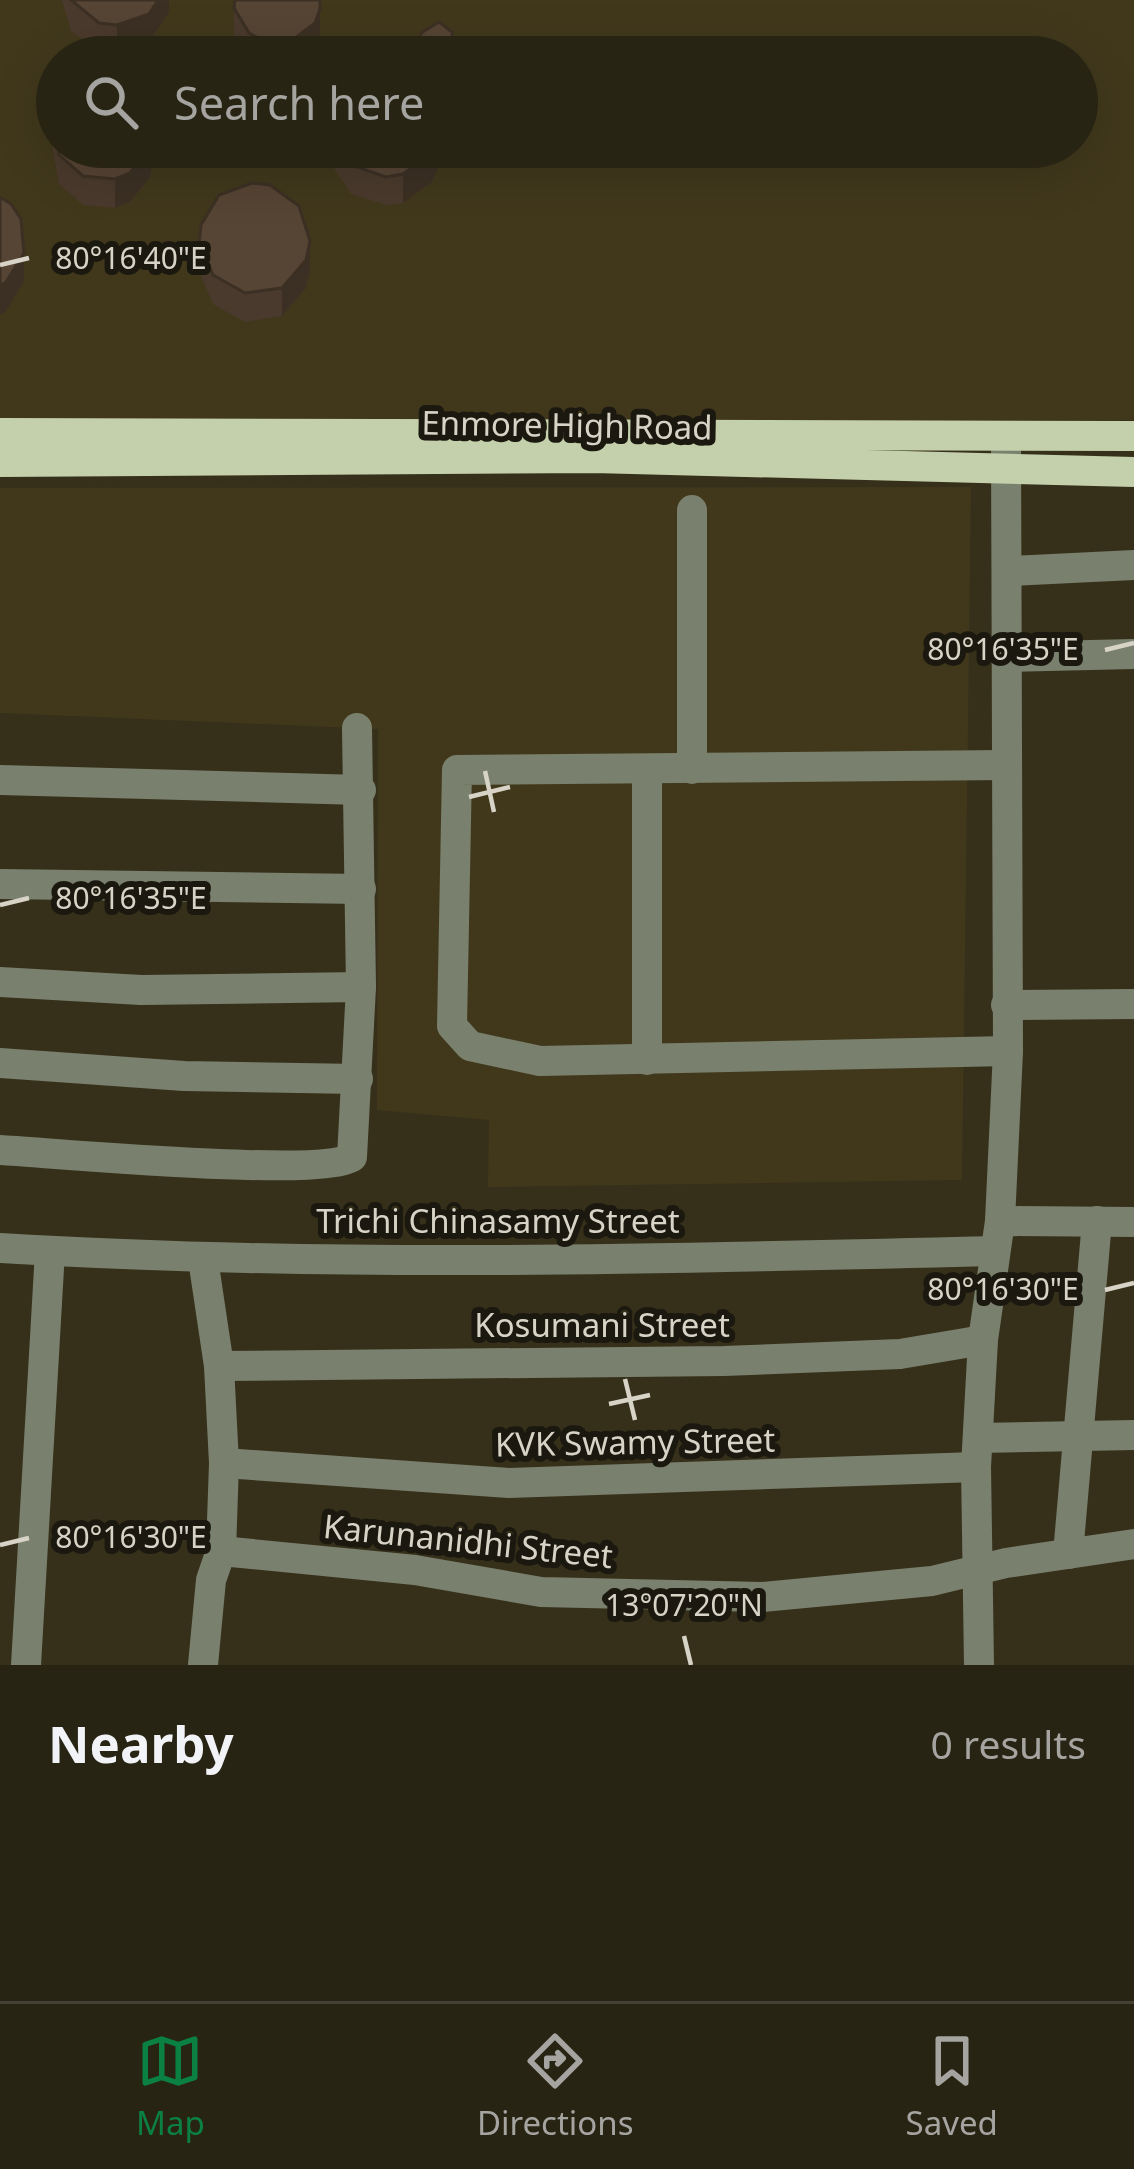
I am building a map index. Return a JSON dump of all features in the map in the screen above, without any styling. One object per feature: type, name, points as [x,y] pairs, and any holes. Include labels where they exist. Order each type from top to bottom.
[{"type":"main road","name":"Enmore High Road","points":[[0,433],[1134,436]]},
{"type":"main road","name":"Enmore High Road","points":[[0,461],[594,458],[1134,472]]},
{"type":"street","points":[[979,1665],[977,1453],[983,1340],[998,1236],[1008,1051],[1006,437]]},
{"type":"street","points":[[692,510],[692,769]]},
{"type":"street","points":[[1009,571],[1134,565]]},
{"type":"street","points":[[1008,657],[1134,654]]},
{"type":"street","points":[[0,1150],[336,1164],[355,1151],[361,987],[361,790],[356,728]]},
{"type":"street","points":[[1005,765],[458,770],[452,1026],[470,1046],[540,1061],[1008,1051]]},
{"type":"street","points":[[646,769],[646,1060]]},
{"type":"street","points":[[0,780],[361,790]]},
{"type":"street","points":[[0,884],[361,889]]},
{"type":"street","points":[[0,982],[142,990],[361,987]]},
{"type":"street","points":[[1006,1005],[1134,1004]]},
{"type":"street","points":[[0,1063],[184,1076],[358,1079]]},
{"type":"street","points":[[1068,1554],[1097,1221]]},
{"type":"street","name":"Trichi Chinasamy Street","points":[[0,1248],[203,1259],[593,1261],[998,1236],[1097,1221],[1134,1222]]},
{"type":"street","points":[[26,1665],[50,1251]]},
{"type":"street","points":[[203,1259],[219,1366],[224,1463],[221,1551],[212,1580],[203,1665],[214,1665]]},
{"type":"street","name":"Kosumani Street","points":[[219,1366],[724,1361],[899,1354],[983,1340]]},
{"type":"street","name":"KVK Swamy Street","points":[[224,1463],[509,1484],[977,1453],[1075,1438],[1134,1435]]},
{"type":"street","name":"Karunanidhi Street","points":[[221,1551],[415,1570],[542,1592],[762,1597],[978,1573],[1134,1544]]},
{"type":"shaded area","points":[[0,0],[1134,0],[1134,420],[0,427]]},
{"type":"shaded area","points":[[971,487],[962,1180],[488,1187],[489,1120],[377,1110],[378,729],[0,713],[0,488]]},
{"type":"building","points":[[71,0],[158,0],[149,14],[117,25],[99,23]]},
{"type":"building","points":[[235,0],[320,0],[315,23],[298,36],[255,36],[234,8]]},
{"type":"building","points":[[439,22],[452,36],[421,36]]},
{"type":"building","points":[[74,168],[134,168],[115,179],[83,176]]},
{"type":"building","points":[[360,168],[411,168],[386,177]]},
{"type":"building","points":[[252,183],[270,185],[299,206],[310,241],[306,260],[282,288],[245,293],[213,275],[199,243],[201,225],[219,195]]},
{"type":"building","points":[[0,197],[21,219],[24,253],[0,286]]}]
